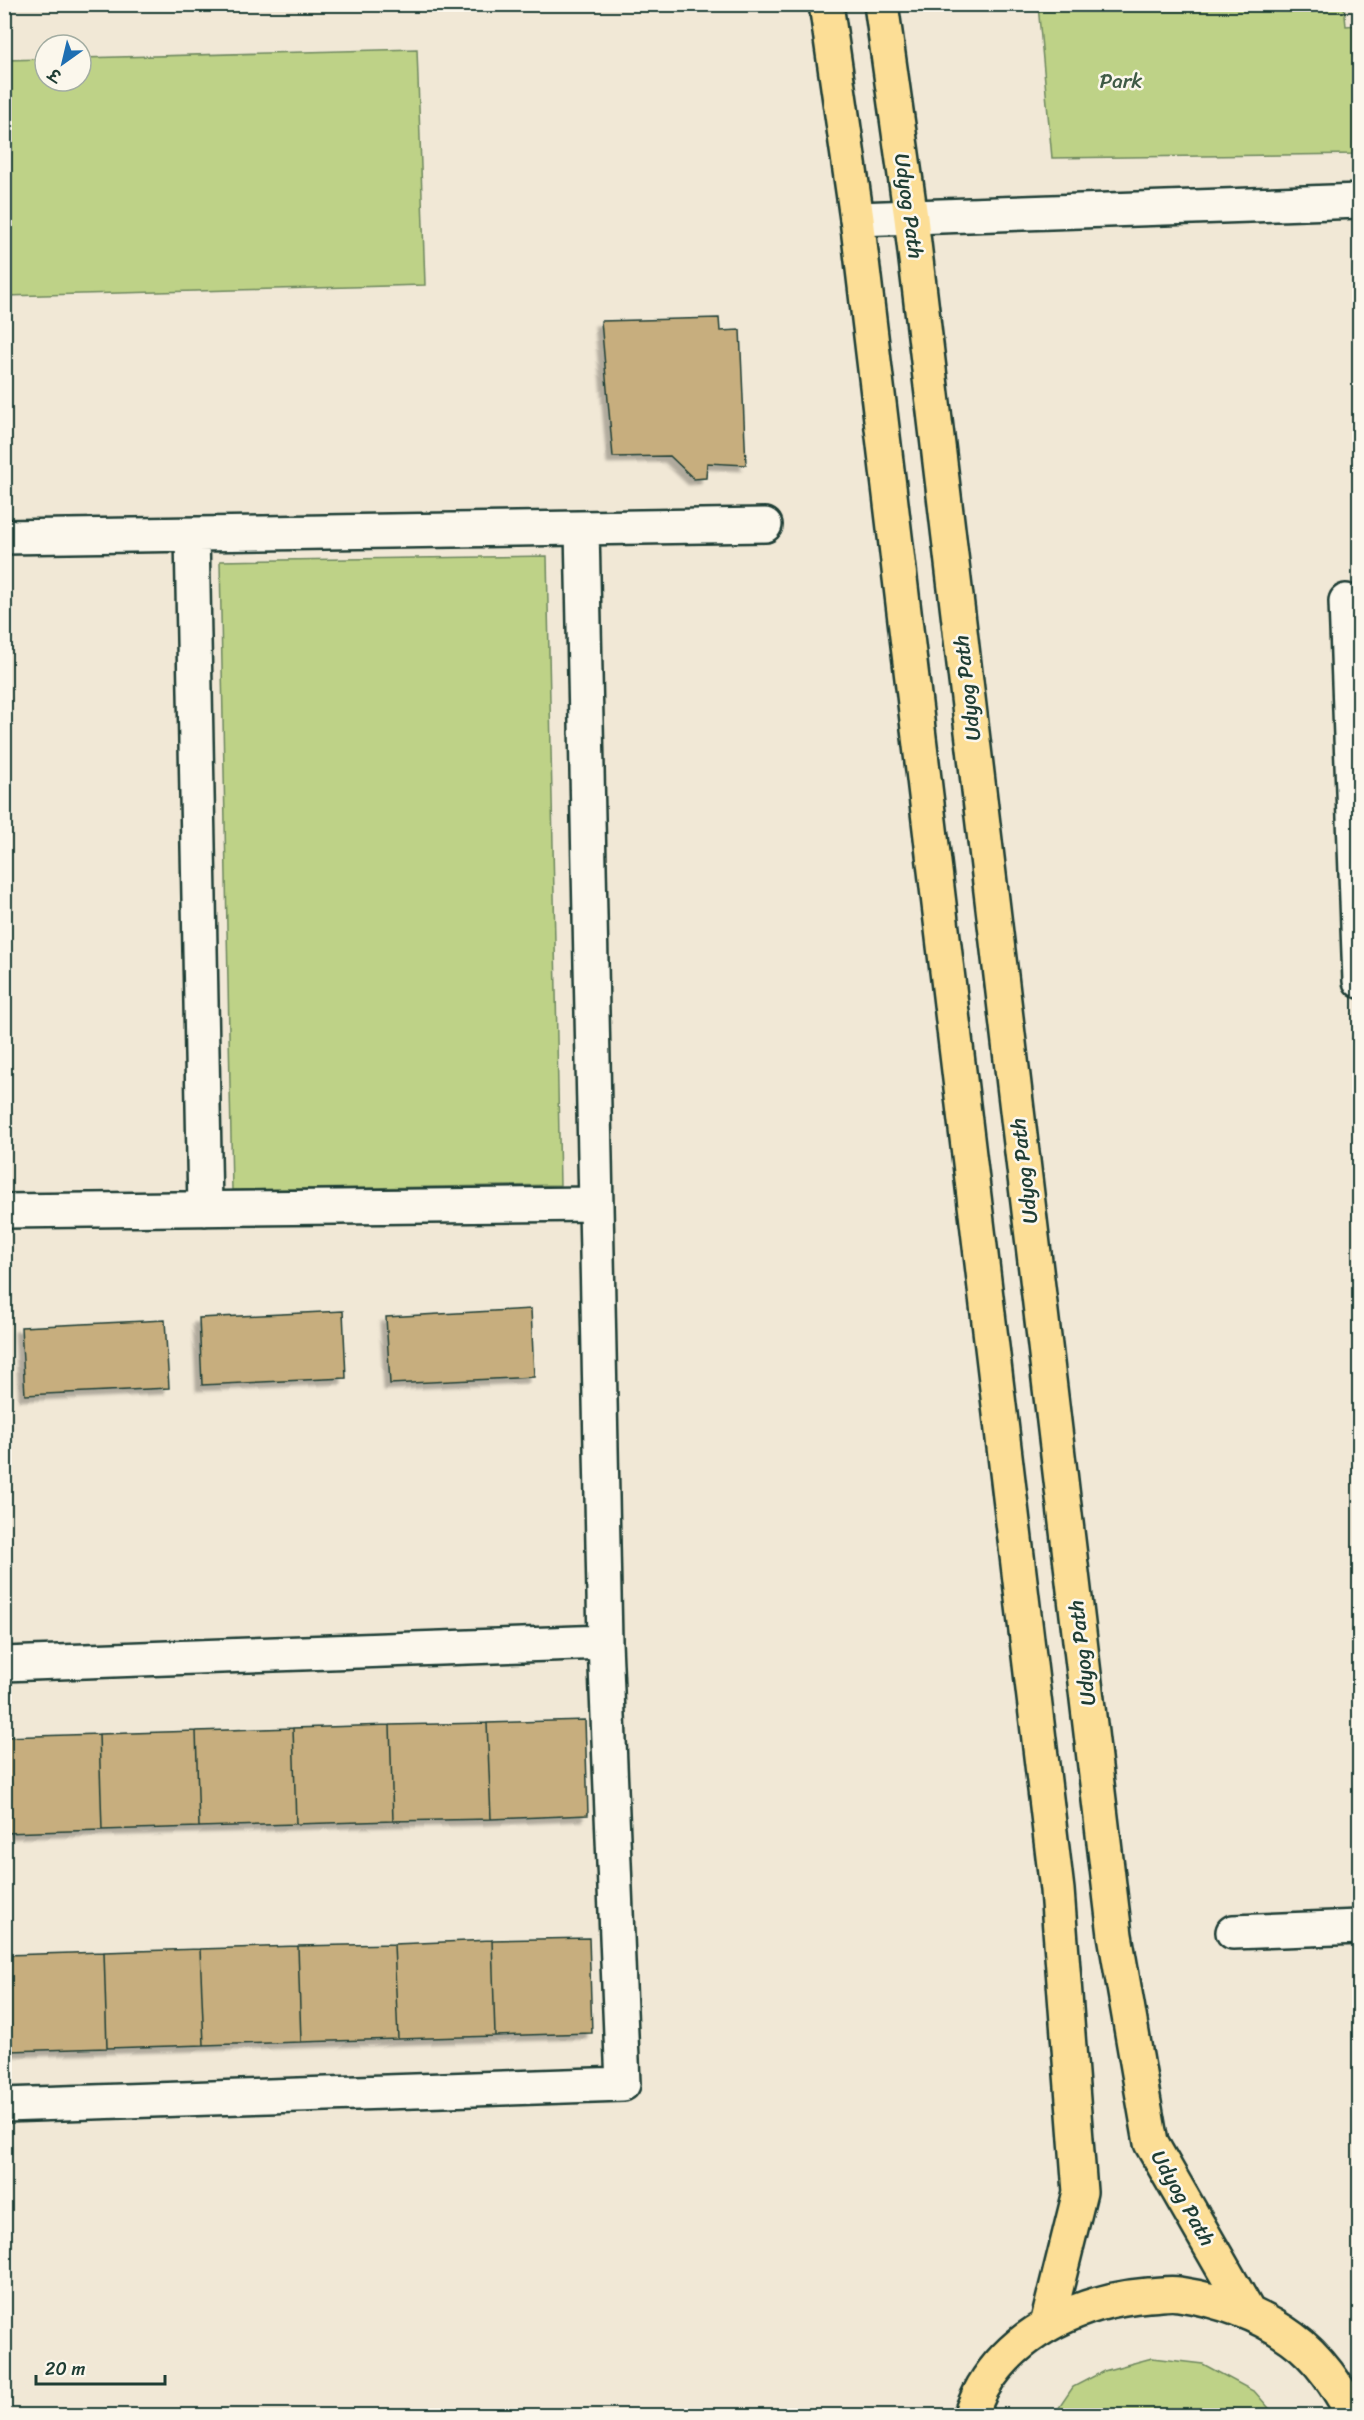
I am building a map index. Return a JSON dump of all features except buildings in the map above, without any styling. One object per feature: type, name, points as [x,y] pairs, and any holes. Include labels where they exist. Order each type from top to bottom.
[{"type":"main road","points":[[826,4],[857,219],[1058,1890],[1080,2192],[1047,2325]]},
{"type":"main road","name":"Udyog Path","points":[[881,4],[911,218],[1115,1935],[1151,2143],[1248,2312]]},
{"type":"main road","points":[[965,2411],[1013,2352],[1047,2325],[1087,2305],[1115,2298],[1178,2293],[1248,2312],[1293,2338],[1320,2364],[1354,2415]]},
{"type":"street","points":[[857,219],[1359,201]]},
{"type":"street","points":[[4,537],[765,525]]},
{"type":"street","points":[[4,2105],[622,2084],[605,1642],[582,528]]},
{"type":"street","points":[[192,535],[205,1209]]},
{"type":"street","points":[[1346,601],[1355,701],[1359,981]]},
{"type":"street","points":[[4,1211],[595,1204]]},
{"type":"street","points":[[4,1664],[605,1642]]},
{"type":"street","points":[[1233,1932],[1359,1927]]},
{"type":"green space","name":"Park","points":[[1038,5],[1344,5],[1346,26],[1359,25],[1359,154],[1052,158]]},
{"type":"green space","points":[[417,49],[425,285],[5,296],[5,60],[33,59],[33,93],[93,93],[93,58]]},
{"type":"green space","points":[[547,556],[560,1185],[232,1190],[220,561]]},
{"type":"green space","points":[[1152,2358],[1203,2364],[1255,2392],[1275,2415],[1054,2415],[1073,2387],[1104,2371]]}]
